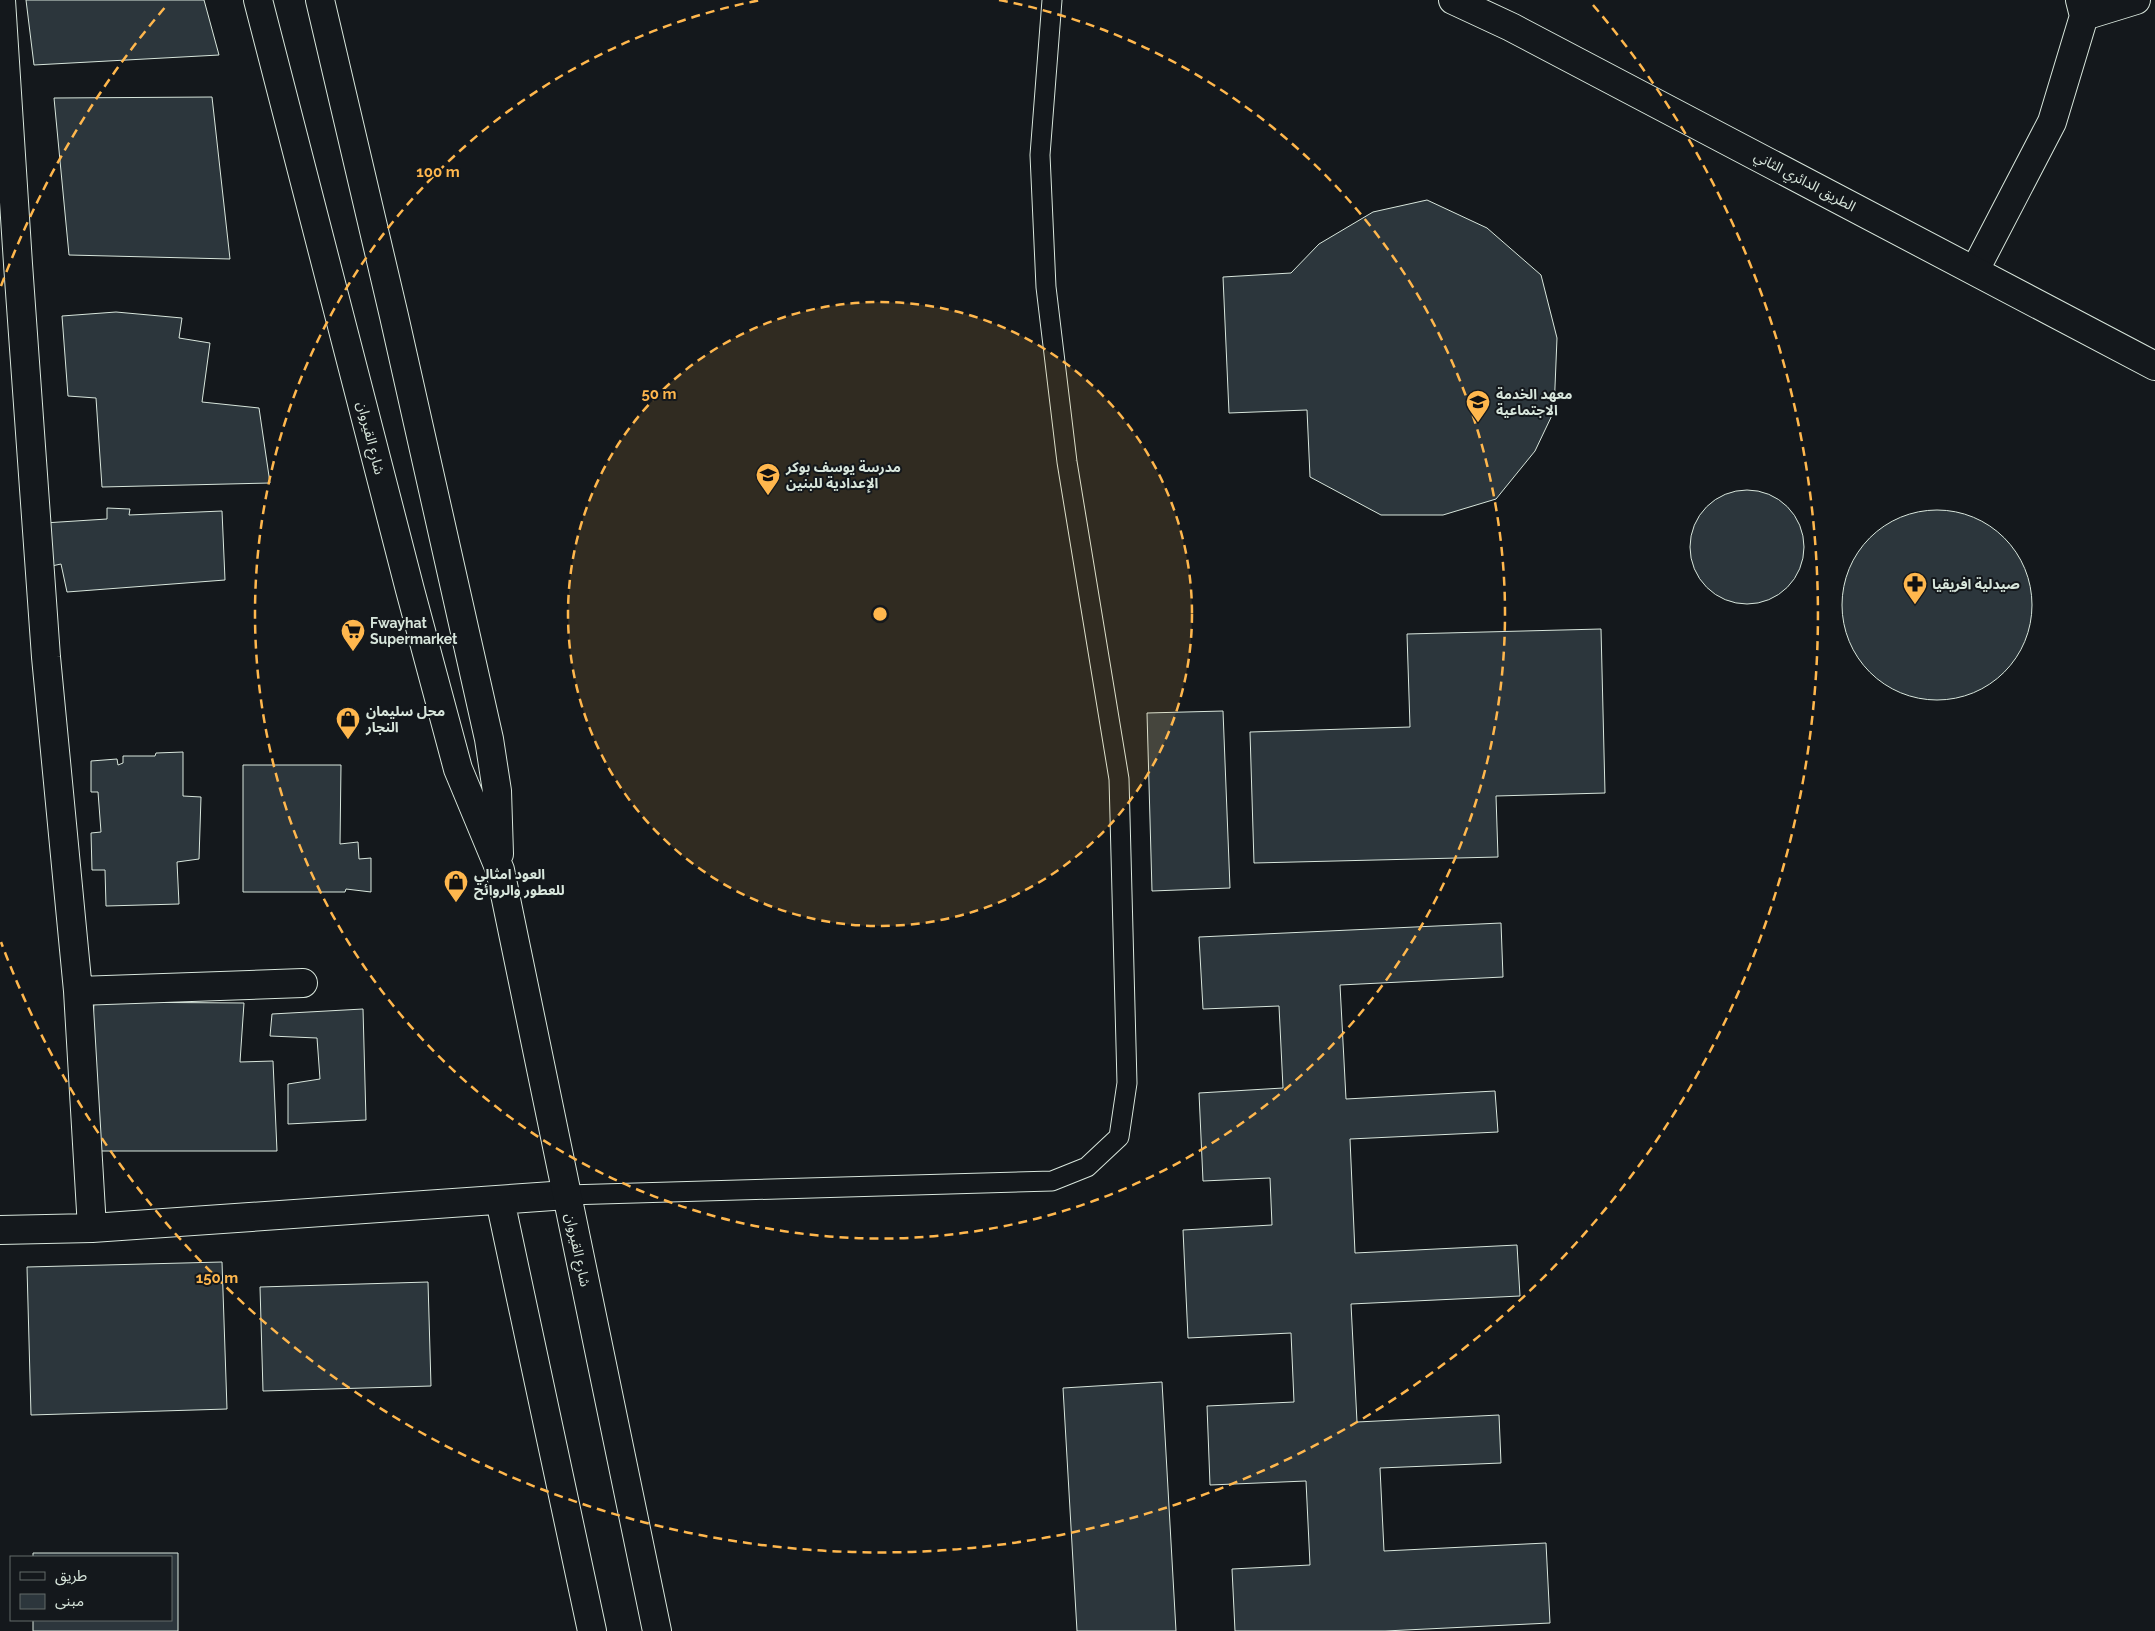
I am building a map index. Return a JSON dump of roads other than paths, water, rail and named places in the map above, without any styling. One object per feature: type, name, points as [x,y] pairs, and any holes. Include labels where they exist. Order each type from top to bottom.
[{"type":"main road","points":[[1,0],[46,657],[78,991],[92,1228]]},
{"type":"main road","name":"شارع القيروان","points":[[258,0],[410,590],[456,760],[500,870]]},
{"type":"main road","name":"شارع القيروان","points":[[320,0],[394,316],[489,739],[497,791],[500,870],[657,1631]]},
{"type":"main road","name":"الطريق الدائري الثاني","points":[[1453,0],[1511,27],[2155,366]]},
{"type":"main road","points":[[1975,270],[2052,122],[2082,8],[2136,0]]},
{"type":"main road","points":[[78,991],[303,983]]},
{"type":"main road","points":[[0,1230],[92,1228],[567,1195]]},
{"type":"main road","points":[[500,1200],[592,1631]]},
{"type":"lane","points":[[567,1195],[1052,1181],[1087,1167],[1119,1137],[1127,1083],[1119,779],[1067,462],[1046,287],[1040,155],[1052,0]]},
{"type":"place","name":"معهد الخدمة الاجتماعية","points":[[1478,423]]},
{"type":"place","name":"مدرسة يوسف بوكر الإعدادية للبنين","points":[[768,496]]},
{"type":"place","name":"صيدلية افريقيا","points":[[1915,605]]},
{"type":"place","name":"Fwayhat Supermarket","points":[[353,652]]},
{"type":"place","name":"محل سليمان النجار","points":[[348,740]]},
{"type":"place","name":"العود امثالي للعطور والروائح","points":[[456,903]]}]
